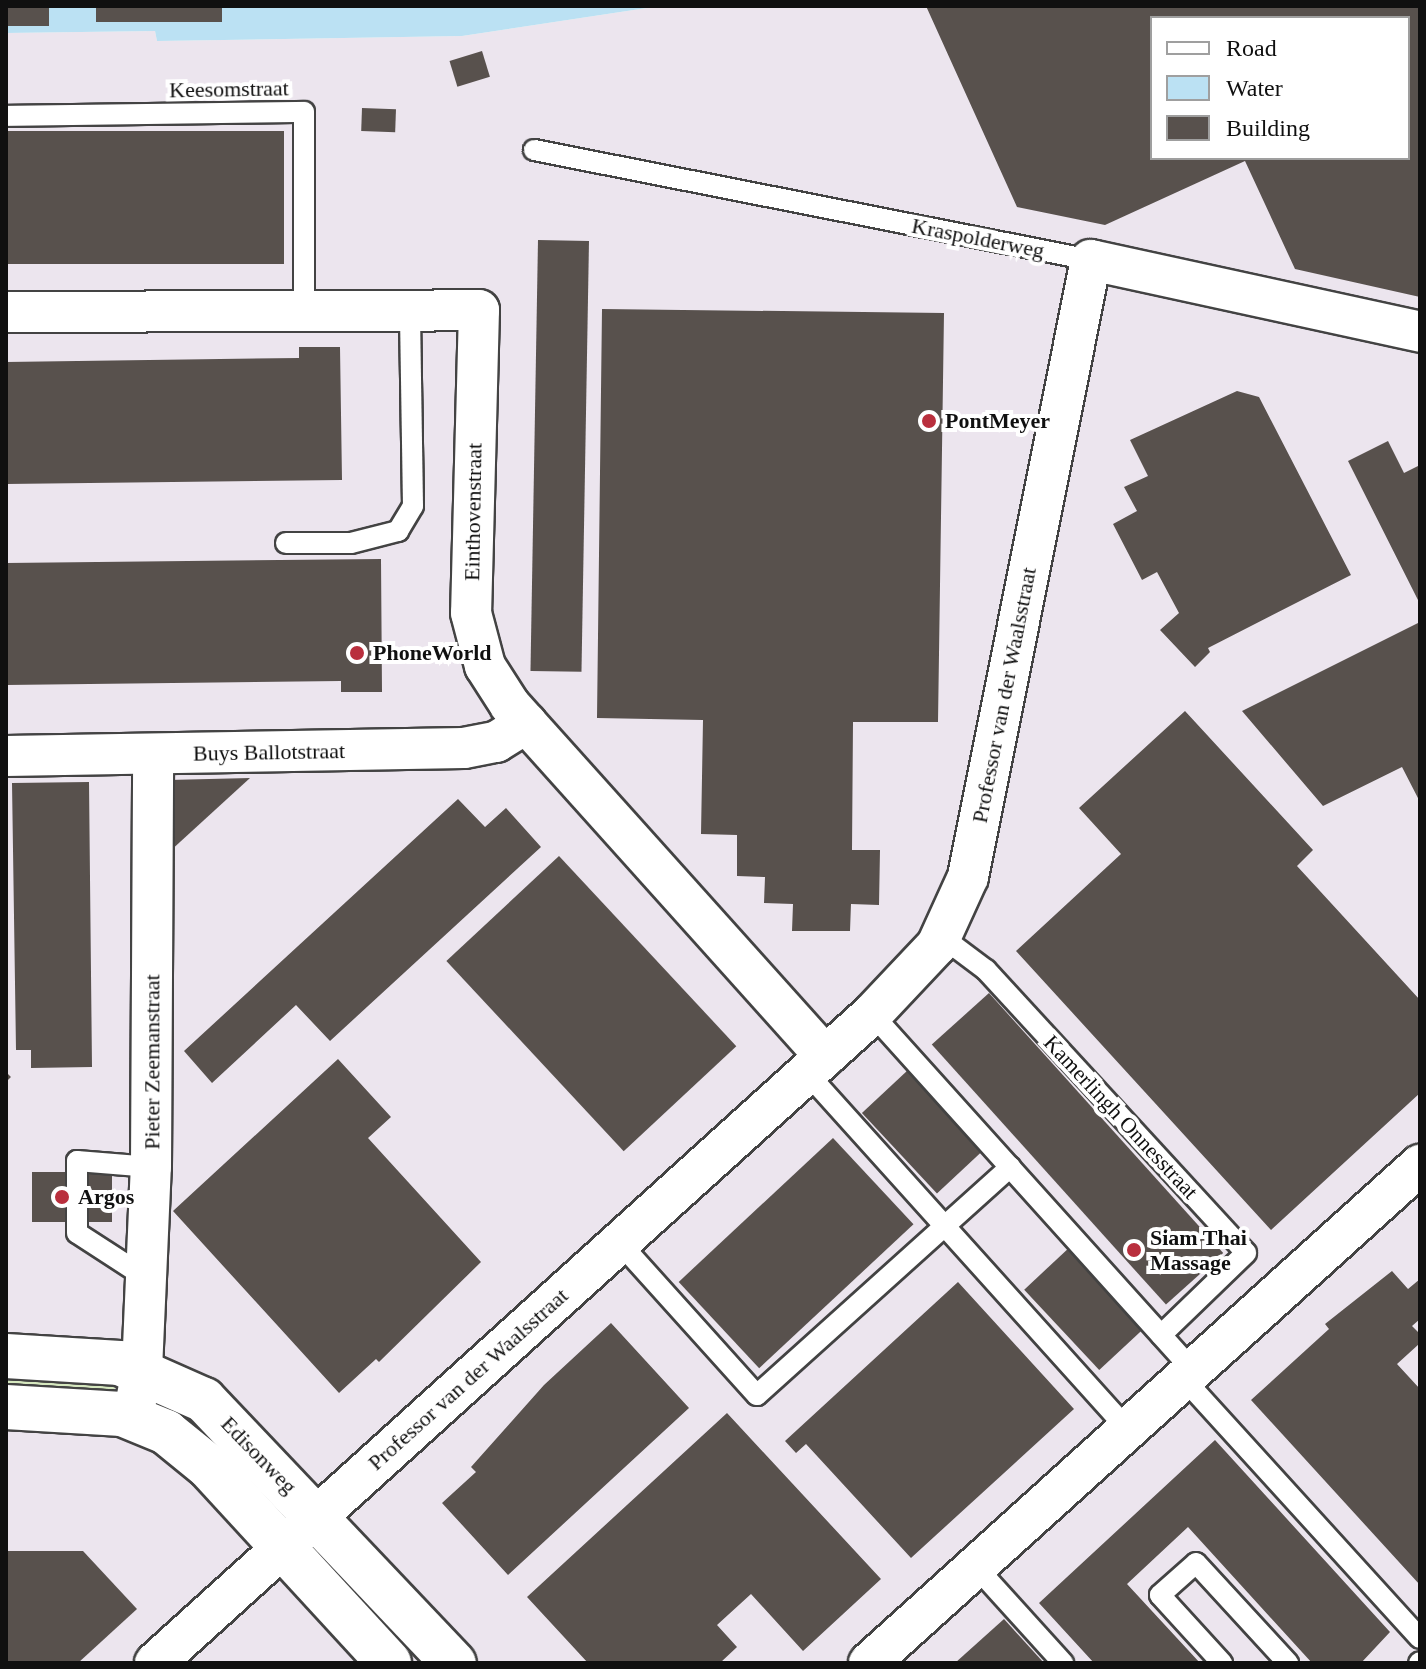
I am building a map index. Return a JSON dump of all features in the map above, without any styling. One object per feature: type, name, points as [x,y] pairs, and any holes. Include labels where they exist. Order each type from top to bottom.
[{"type":"street","name":"Kraspolderweg","points":[[1091,260],[1420,332]]},
{"type":"street","name":"Professor van der Waalsstraat","points":[[155,1663],[872,1014],[922,966],[942,937],[968,877],[1091,260]]},
{"type":"street","name":"Einthovenstraat","points":[[6,312],[479,310],[471,613],[485,666],[526,723],[815,1064]]},
{"type":"street","name":"Buys Ballotstraat","points":[[6,756],[464,748],[496,742],[526,723]]},
{"type":"street","name":"Pieter Zeemanstraat","points":[[133,1416],[142,1370],[142,1275],[151,1167],[153,754]]},
{"type":"street","points":[[869,1663],[1420,1165]]},
{"type":"street","name":"Edisonweg","points":[[6,1356],[96,1359],[142,1370],[204,1400],[227,1419],[454,1663]]},
{"type":"street","name":"Edisonweg","points":[[6,1407],[65,1407],[133,1416],[188,1447],[389,1663]]},
{"type":"lane","name":"Keesomstraat","points":[[6,116],[304,112],[304,310]]},
{"type":"lane","name":"Kraspolderweg","points":[[534,150],[1091,260]]},
{"type":"lane","points":[[286,543],[351,543],[398,531],[413,506],[410,310]]},
{"type":"lane","name":"Kamerlingh Onnesstraat","points":[[942,937],[986,970],[1246,1253],[1161,1335]]},
{"type":"lane","points":[[872,1014],[1161,1335],[1189,1375],[1420,1638]]},
{"type":"lane","points":[[815,1064],[945,1226],[1128,1430]]},
{"type":"lane","points":[[142,1275],[77,1233],[77,1161],[151,1167]]},
{"type":"lane","points":[[619,1242],[757,1395],[1010,1167]]},
{"type":"lane","points":[[1222,1663],[1160,1595],[1196,1563],[1288,1663]]},
{"type":"lane","points":[[976,1567],[1063,1663]]},
{"type":"shaded area","points":[[660,6],[1420,6],[1420,1663],[6,1663],[6,33],[155,31],[157,41],[462,36]]},
{"type":"green space","points":[[6,1374],[115,1376],[115,1399],[6,1397]]},
{"type":"water","points":[[6,6],[660,6],[462,36],[157,41],[155,31],[6,33]]},
{"type":"building","points":[[6,6],[49,6],[49,26],[6,26]]},
{"type":"building","points":[[96,6],[222,6],[222,22],[96,22]]},
{"type":"building","points":[[926,6],[1420,6],[1420,297],[1295,269],[1245,161],[1105,225],[1017,207]]},
{"type":"building","points":[[482,51],[490,77],[457,87],[449,61]]},
{"type":"building","points":[[362,108],[396,109],[395,132],[361,131]]},
{"type":"building","points":[[6,131],[284,131],[284,264],[6,264]]},
{"type":"building","points":[[538,240],[589,241],[581,672],[530,671]]},
{"type":"building","points":[[602,309],[944,313],[938,722],[853,722],[852,850],[880,850],[879,905],[851,904],[850,931],[792,931],[793,904],[764,903],[765,877],[737,876],[737,835],[701,834],[703,720],[597,718]]},
{"type":"building","points":[[299,347],[340,347],[342,480],[6,484],[6,362],[299,358]]},
{"type":"building","points":[[1237,391],[1259,397],[1351,575],[1208,648],[1210,652],[1195,667],[1160,630],[1179,613],[1157,572],[1142,580],[1113,524],[1137,511],[1124,487],[1148,476],[1130,440]]},
{"type":"building","points":[[1388,441],[1404,473],[1420,465],[1420,604],[1348,461]]},
{"type":"building","points":[[381,559],[382,692],[341,692],[341,681],[6,685],[6,563]]},
{"type":"building","points":[[1420,622],[1420,802],[1402,767],[1323,806],[1242,711]]},
{"type":"building","points":[[1185,711],[1313,850],[1297,866],[1420,1000],[1420,1093],[1271,1230],[1016,951],[1121,854],[1079,808]]},
{"type":"building","points":[[250,778],[168,853],[168,780]]},
{"type":"building","points":[[89,782],[92,1067],[31,1068],[31,1050],[16,1050],[12,783]]},
{"type":"building","points":[[458,799],[485,827],[506,808],[541,847],[330,1041],[296,1005],[212,1083],[184,1051]]},
{"type":"building","points":[[559,856],[736,1046],[624,1151],[446,961]]},
{"type":"building","points":[[989,993],[1223,1253],[1166,1305],[932,1045]]},
{"type":"building","points":[[338,1059],[391,1117],[368,1138],[481,1262],[379,1362],[376,1359],[339,1393],[173,1211]]},
{"type":"building","points":[[908,1070],[983,1150],[937,1193],[862,1113]]},
{"type":"building","points":[[833,1138],[913,1224],[759,1368],[679,1282]]},
{"type":"building","points":[[32,1172],[112,1172],[112,1222],[32,1222]]},
{"type":"building","points":[[1071,1246],[1146,1326],[1099,1370],[1024,1290]]},
{"type":"building","points":[[1392,1271],[1408,1289],[1420,1279],[1420,1319],[1412,1326],[1420,1334],[1419,1344],[1397,1364],[1420,1389],[1420,1585],[1251,1400],[1329,1329],[1325,1324]]},
{"type":"building","points":[[958,1282],[1074,1409],[911,1558],[806,1444],[796,1453],[785,1441]]},
{"type":"building","points":[[611,1323],[689,1408],[508,1575],[442,1503],[476,1472],[471,1467],[544,1385]]},
{"type":"building","points":[[727,1413],[881,1579],[803,1651],[751,1594],[717,1625],[737,1647],[720,1663],[588,1663],[527,1597]]},
{"type":"building","points":[[1215,1440],[1390,1632],[1361,1663],[1312,1663],[1188,1527],[1127,1584],[1200,1663],[1094,1663],[1039,1603]]},
{"type":"building","points":[[6,1551],[83,1551],[137,1609],[78,1663],[6,1663]]},
{"type":"building","points":[[1004,1619],[1044,1663],[955,1663]]},
{"type":"place","name":"PontMeyer","points":[[929,421]]},
{"type":"place","name":"PhoneWorld","points":[[357,653]]},
{"type":"place","name":"Argos","points":[[62,1197]]},
{"type":"place","name":"Siam Thai Massage","points":[[1134,1250]]}]
